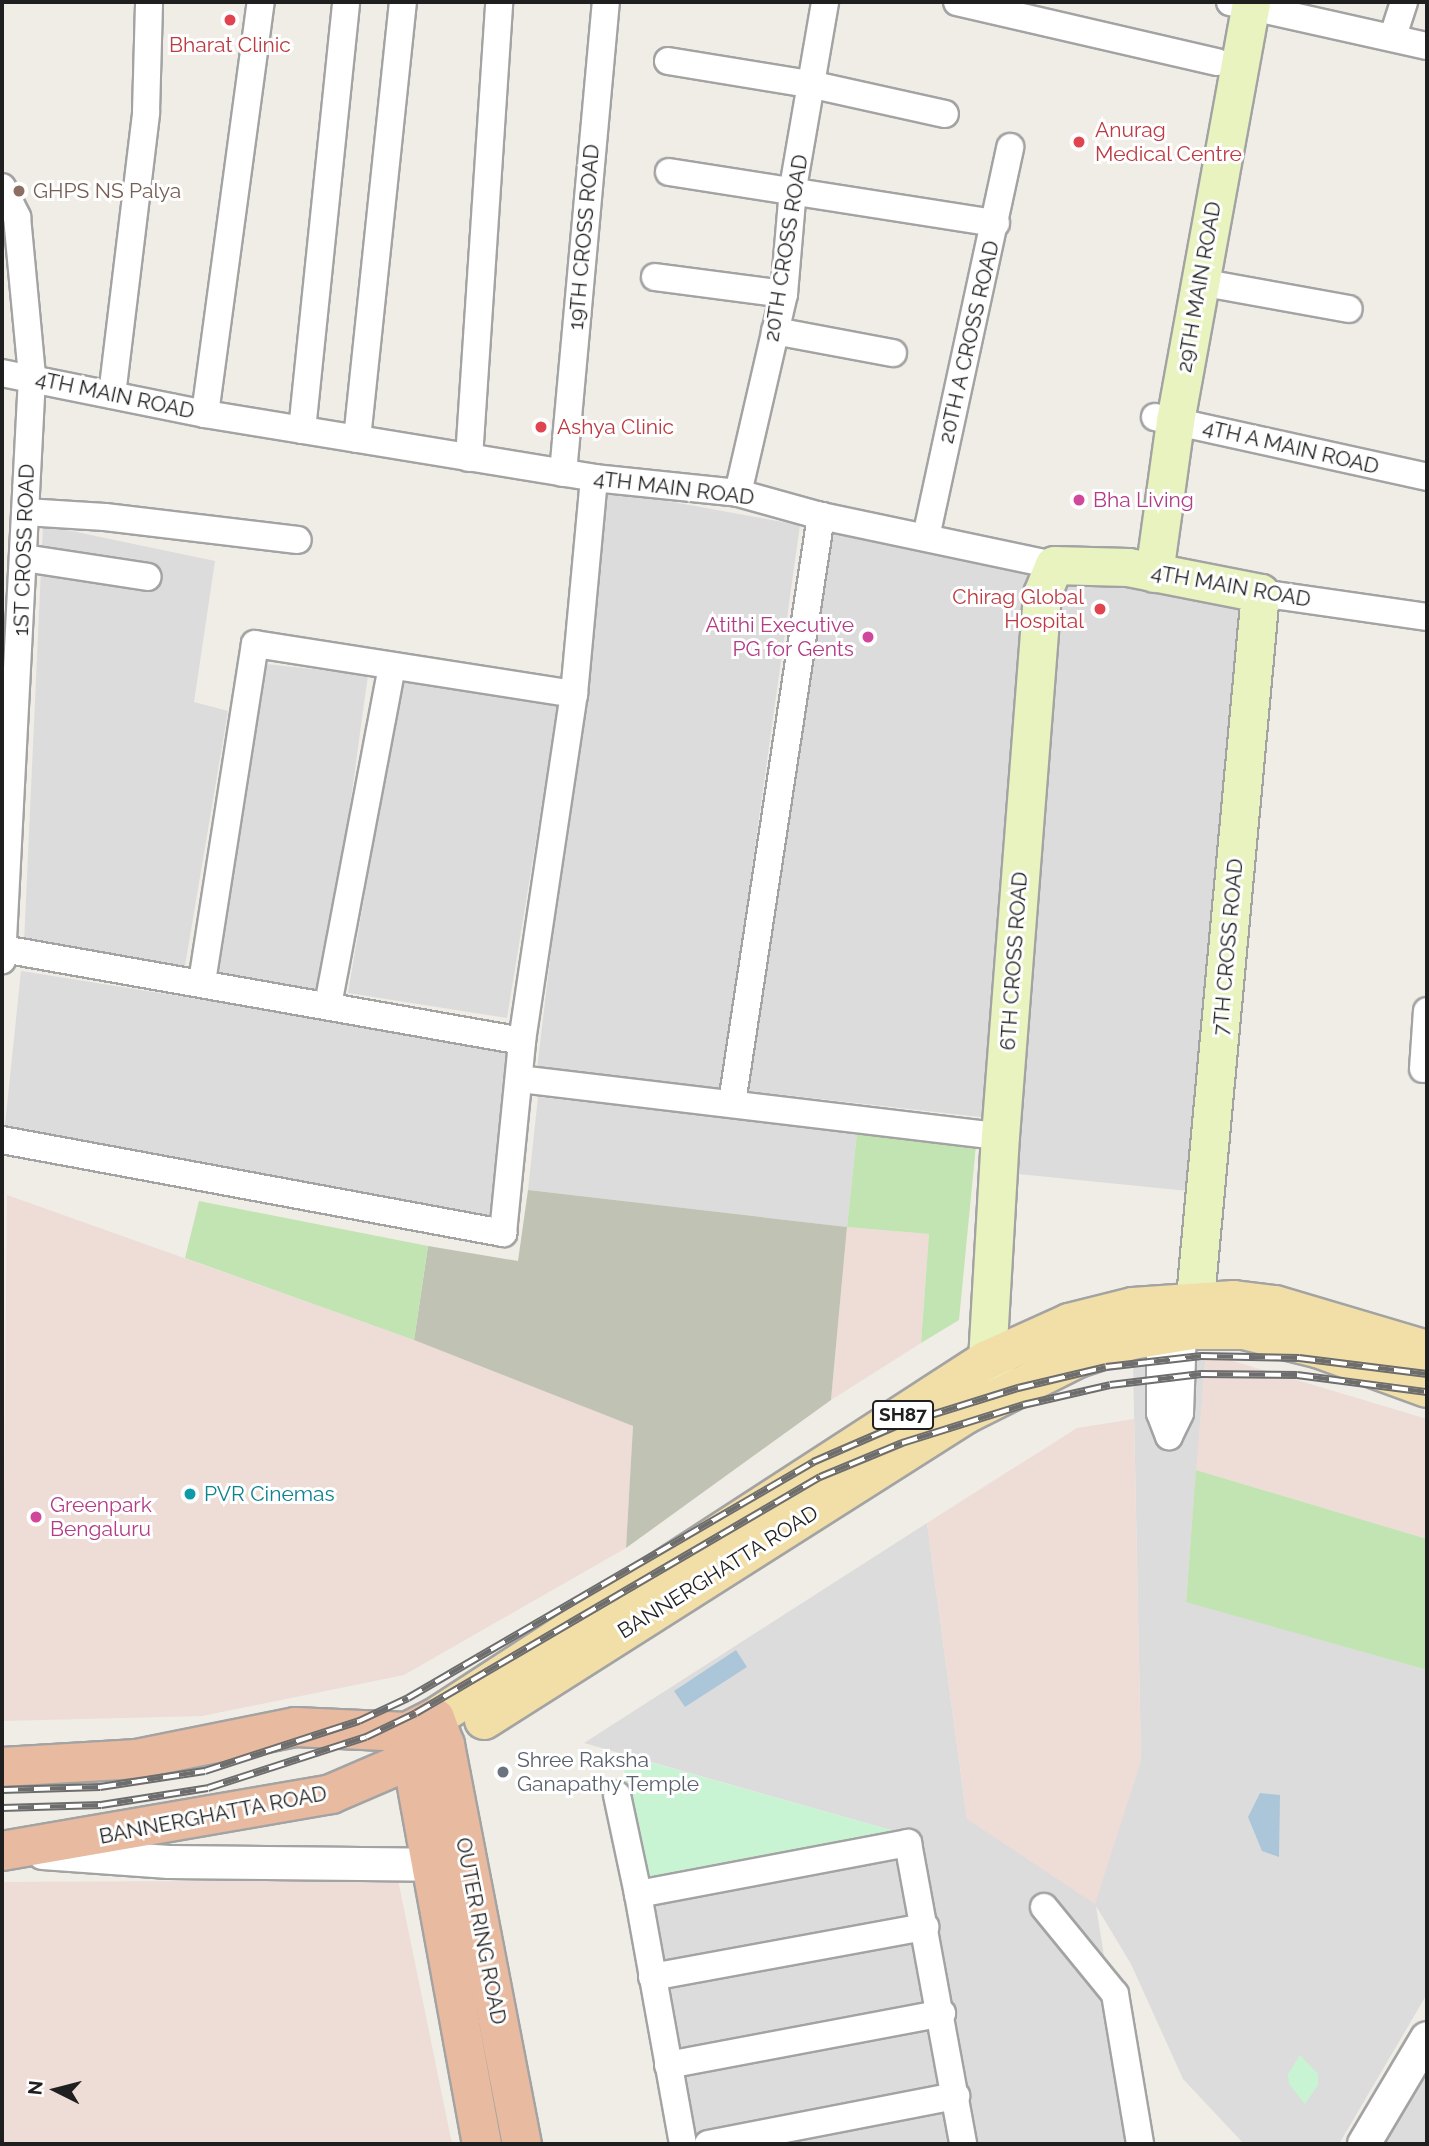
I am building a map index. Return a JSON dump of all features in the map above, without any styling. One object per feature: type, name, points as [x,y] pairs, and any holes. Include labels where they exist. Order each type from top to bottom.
[{"type":"highway","points":[[2,1767],[137,1759],[295,1727],[425,1739]]},
{"type":"highway","name":"BANNERGHATTA ROAD","points":[[7,1851],[320,1797],[425,1739]]},
{"type":"highway","name":"OUTER RING ROAD","points":[[425,1739],[434,1865],[482,2144]]},
{"type":"highway","name":"OUTER RING ROAD","points":[[425,1739],[522,2144]]},
{"type":"main road","name":"29TH MAIN ROAD","points":[[1141,570],[1217,62],[1240,3]]},
{"type":"main road","name":"29TH MAIN ROAD","points":[[1165,419],[1200,282],[1240,3]]},
{"type":"main road","name":"4TH MAIN ROAD","points":[[1054,565],[1141,570],[1260,593]]},
{"type":"main road","name":"6TH CROSS ROAD","points":[[996,1376],[1000,1136],[1042,594],[1054,565]]},
{"type":"main road","name":"7TH CROSS ROAD","points":[[1182,1324],[1260,593]]},
{"type":"main road","name":"BANNERGHATTA ROAD","points":[[996,1376],[1077,1358],[1182,1324],[1275,1305],[1427,1350]]},
{"type":"main road","name":"BANNERGHATTA ROAD","points":[[425,1739],[996,1376],[1069,1322],[1133,1307],[1182,1324],[1244,1330],[1317,1348],[1427,1388]]},
{"type":"street","points":[[112,395],[146,113],[149,2]]},
{"type":"street","points":[[205,414],[261,2]]},
{"type":"street","points":[[302,430],[346,2]]},
{"type":"street","points":[[357,439],[403,2]]},
{"type":"street","points":[[469,458],[499,2]]},
{"type":"street","name":"19TH CROSS ROAD","points":[[562,473],[606,2]]},
{"type":"street","name":"20TH CROSS ROAD","points":[[738,493],[784,294],[793,188],[814,85],[825,2]]},
{"type":"street","points":[[957,2],[1217,62]]},
{"type":"street","points":[[1393,36],[1404,2]]},
{"type":"street","points":[[1240,3],[1393,36],[1427,46]]},
{"type":"street","points":[[668,61],[814,85],[945,114]]},
{"type":"street","name":"20TH A CROSS ROAD","points":[[926,537],[996,223],[1010,147]]},
{"type":"street","points":[[669,172],[793,188],[996,223]]},
{"type":"street","name":"1ST CROSS ROAD","points":[[2,187],[17,217],[32,377],[14,482],[25,512],[24,558],[11,642],[2,954]]},
{"type":"street","points":[[655,277],[784,294]]},
{"type":"street","points":[[1200,282],[1349,309]]},
{"type":"street","points":[[775,331],[893,353]]},
{"type":"street","name":"4TH MAIN ROAD","points":[[2,373],[205,414],[469,458],[594,478],[738,493],[821,516],[1054,565]]},
{"type":"street","name":"4TH A MAIN ROAD","points":[[1165,419],[1427,477]]},
{"type":"street","points":[[2,1140],[503,1233],[522,1041],[574,694],[594,478]]},
{"type":"street","points":[[25,512],[105,517],[298,540]]},
{"type":"street","points":[[732,1103],[821,516]]},
{"type":"street","points":[[24,558],[148,576]]},
{"type":"street","name":"4TH MAIN ROAD","points":[[1260,593],[1427,617]]},
{"type":"street","points":[[202,982],[255,644],[574,694]]},
{"type":"street","points":[[328,1005],[392,666]]},
{"type":"street","points":[[2,954],[202,982],[522,1041]]},
{"type":"street","points":[[1423,1069],[1427,1011]]},
{"type":"street","points":[[519,1079],[1000,1136]]},
{"type":"street","points":[[617,1795],[638,1894],[682,2144]]},
{"type":"street","points":[[638,1894],[908,1843],[942,2012],[963,2144]]},
{"type":"street","points":[[7,1851],[169,1862],[434,1865]]},
{"type":"street","points":[[1044,1907],[1115,1994],[1140,2144]]},
{"type":"street","points":[[652,1978],[925,1927]]},
{"type":"street","points":[[668,2065],[942,2012]]},
{"type":"street","points":[[1364,2144],[1427,2038]]},
{"type":"street","points":[[708,2144],[956,2096]]},
{"type":"shaded area","points":[[606,490],[800,525],[721,1090],[537,1069]]},
{"type":"shaded area","points":[[43,525],[215,561],[194,702],[228,711],[185,966],[24,943]]},
{"type":"shaded area","points":[[825,531],[1041,568],[989,1118],[749,1091]]},
{"type":"shaded area","points":[[1062,576],[1245,606],[1188,1191],[1009,1173]]},
{"type":"shaded area","points":[[266,664],[368,675],[324,995],[219,973]]},
{"type":"shaded area","points":[[402,674],[559,699],[507,1018],[348,993]]},
{"type":"shaded area","points":[[21,971],[508,1048],[492,1219],[5,1125]]},
{"type":"shaded area","points":[[538,1097],[857,1132],[847,1227],[528,1190]]},
{"type":"shaded area","points":[[528,1190],[847,1227],[831,1400],[626,1548],[633,1426],[414,1340],[428,1246],[518,1261]]},
{"type":"shaded area","points":[[7,1195],[414,1340],[633,1426],[626,1548],[404,1675],[202,1716],[2,1721]]},
{"type":"shaded area","points":[[847,1227],[929,1234],[921,1343],[831,1400]]},
{"type":"shaded area","points":[[1206,1353],[1186,1601],[1427,1670],[1427,1994],[1339,2144],[1244,2144],[1183,2079],[1131,1964],[1096,1906],[1134,2144],[966,2144],[912,1836],[584,1743],[927,1523],[967,1819],[1141,1761],[1133,1363]]},
{"type":"shaded area","points":[[1206,1353],[1427,1419],[1427,1539],[1196,1470]]},
{"type":"shaded area","points":[[1134,1419],[1141,1761],[1095,1904],[967,1819],[927,1523],[1077,1428]]},
{"type":"shaded area","points":[[899,1847],[957,2144],[692,2144],[647,1897]]},
{"type":"shaded area","points":[[398,1880],[452,2144],[2,2144],[2,1882]]},
{"type":"shaded area","points":[[1427,2058],[1427,2144],[1372,2144]]},
{"type":"green space","points":[[857,1132],[976,1145],[959,1320],[921,1343],[929,1234],[847,1227]]},
{"type":"green space","points":[[199,1201],[428,1246],[414,1340],[185,1258]]},
{"type":"green space","points":[[1196,1470],[1427,1539],[1427,1670],[1186,1602]]},
{"type":"green space","points":[[621,1754],[912,1836],[646,1883]]},
{"type":"green space","points":[[1300,2055],[1318,2074],[1318,2085],[1305,2104],[1289,2084],[1288,2074]]},
{"type":"water","points":[[736,1650],[747,1667],[685,1707],[674,1691]]},
{"type":"water","points":[[1260,1793],[1280,1795],[1279,1857],[1262,1851],[1248,1817]]},
{"type":"railway","points":[[2,1790],[100,1787],[205,1771],[359,1721],[408,1698],[813,1462],[896,1426],[1018,1388],[1106,1367],[1201,1356],[1299,1358],[1427,1374]]},
{"type":"railway","points":[[2,1808],[101,1805],[208,1788],[366,1737],[416,1713],[820,1477],[902,1443],[1023,1405],[1110,1385],[1201,1374],[1297,1375],[1427,1392]]},
{"type":"place","name":"Bharat Clinic","points":[[230,20]]},
{"type":"place","name":"Anurag Medical Centre","points":[[1079,142]]},
{"type":"place","name":"GHPS NS Palya","points":[[19,191]]},
{"type":"place","name":"Ashya Clinic","points":[[541,427]]},
{"type":"place","name":"Bha Living","points":[[1079,500]]},
{"type":"place","name":"Chirag Global Hospital","points":[[1100,609]]},
{"type":"place","name":"Atithi Executive PG for Gents","points":[[868,637]]},
{"type":"place","name":"PVR Cinemas","points":[[190,1494]]},
{"type":"place","name":"Greenpark Bengaluru","points":[[36,1517]]},
{"type":"place","name":"Shree Raksha Ganapathy Temple","points":[[503,1772]]}]
